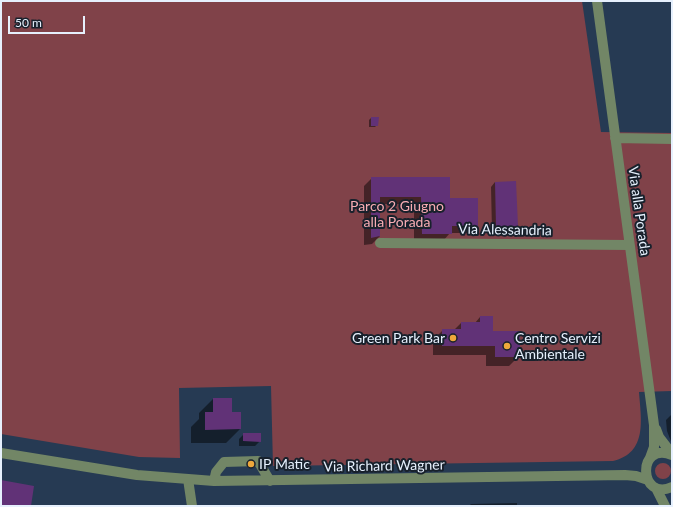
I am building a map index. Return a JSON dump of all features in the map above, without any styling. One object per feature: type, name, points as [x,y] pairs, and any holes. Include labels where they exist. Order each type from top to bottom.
[{"type":"street","name":"Via alla Porada","points":[[597,1],[654,425],[654,448],[645,469],[648,480]]},
{"type":"street","points":[[615,138],[672,139]]},
{"type":"street","name":"Via Alessandria","points":[[380,243],[629,246]]},
{"type":"street","name":"Via alla Porada","points":[[654,425],[659,437],[672,455]]},
{"type":"street","name":"Via Richard Wagner","points":[[1,453],[137,475],[214,481],[625,475],[636,476],[648,480]]},
{"type":"street","points":[[649,461],[661,453],[672,455]]},
{"type":"street","name":"Via Richard Wagner","points":[[625,475],[636,472],[649,461]]},
{"type":"street","points":[[214,481],[216,472],[224,462],[258,462],[270,481]]},
{"type":"street","points":[[188,479],[192,506]]},
{"type":"street","points":[[648,480],[656,488],[665,506]]},
{"type":"street","points":[[656,488],[672,488],[665,506]]},
{"type":"green space","name":"Parco 2 Giugno alla Porada","points":[[1,1],[582,1],[601,132],[672,133],[672,391],[639,392],[641,424],[637,443],[632,451],[624,457],[613,461],[273,466],[271,386],[179,388],[180,458],[139,457],[1,434]]},
{"type":"green space","points":[[660,463],[666,463],[671,468],[669,477],[666,479],[660,479],[655,474],[655,468]]},
{"type":"building","points":[[371,117],[379,117],[378,126],[371,126]]},
{"type":"building","points":[[371,177],[450,177],[450,198],[478,198],[478,226],[452,226],[452,234],[422,234],[421,197],[380,197],[380,236],[371,238]]},
{"type":"building","points":[[516,181],[518,226],[496,227],[495,182]]},
{"type":"building","points":[[480,316],[493,316],[493,331],[520,331],[520,357],[495,357],[495,346],[442,346],[442,329],[461,329],[461,322],[480,322]]},
{"type":"building","points":[[213,398],[232,398],[232,412],[241,412],[241,429],[205,430],[205,412],[213,412]]},
{"type":"building","points":[[243,433],[261,433],[261,442],[243,441]]},
{"type":"building","points":[[1,480],[34,486],[31,506],[1,506]]},
{"type":"place","name":"Green Park Bar","points":[[453,338]]},
{"type":"place","name":"Centro Servizi Ambientale","points":[[507,346]]},
{"type":"place","name":"IP Matic","points":[[251,464]]}]
